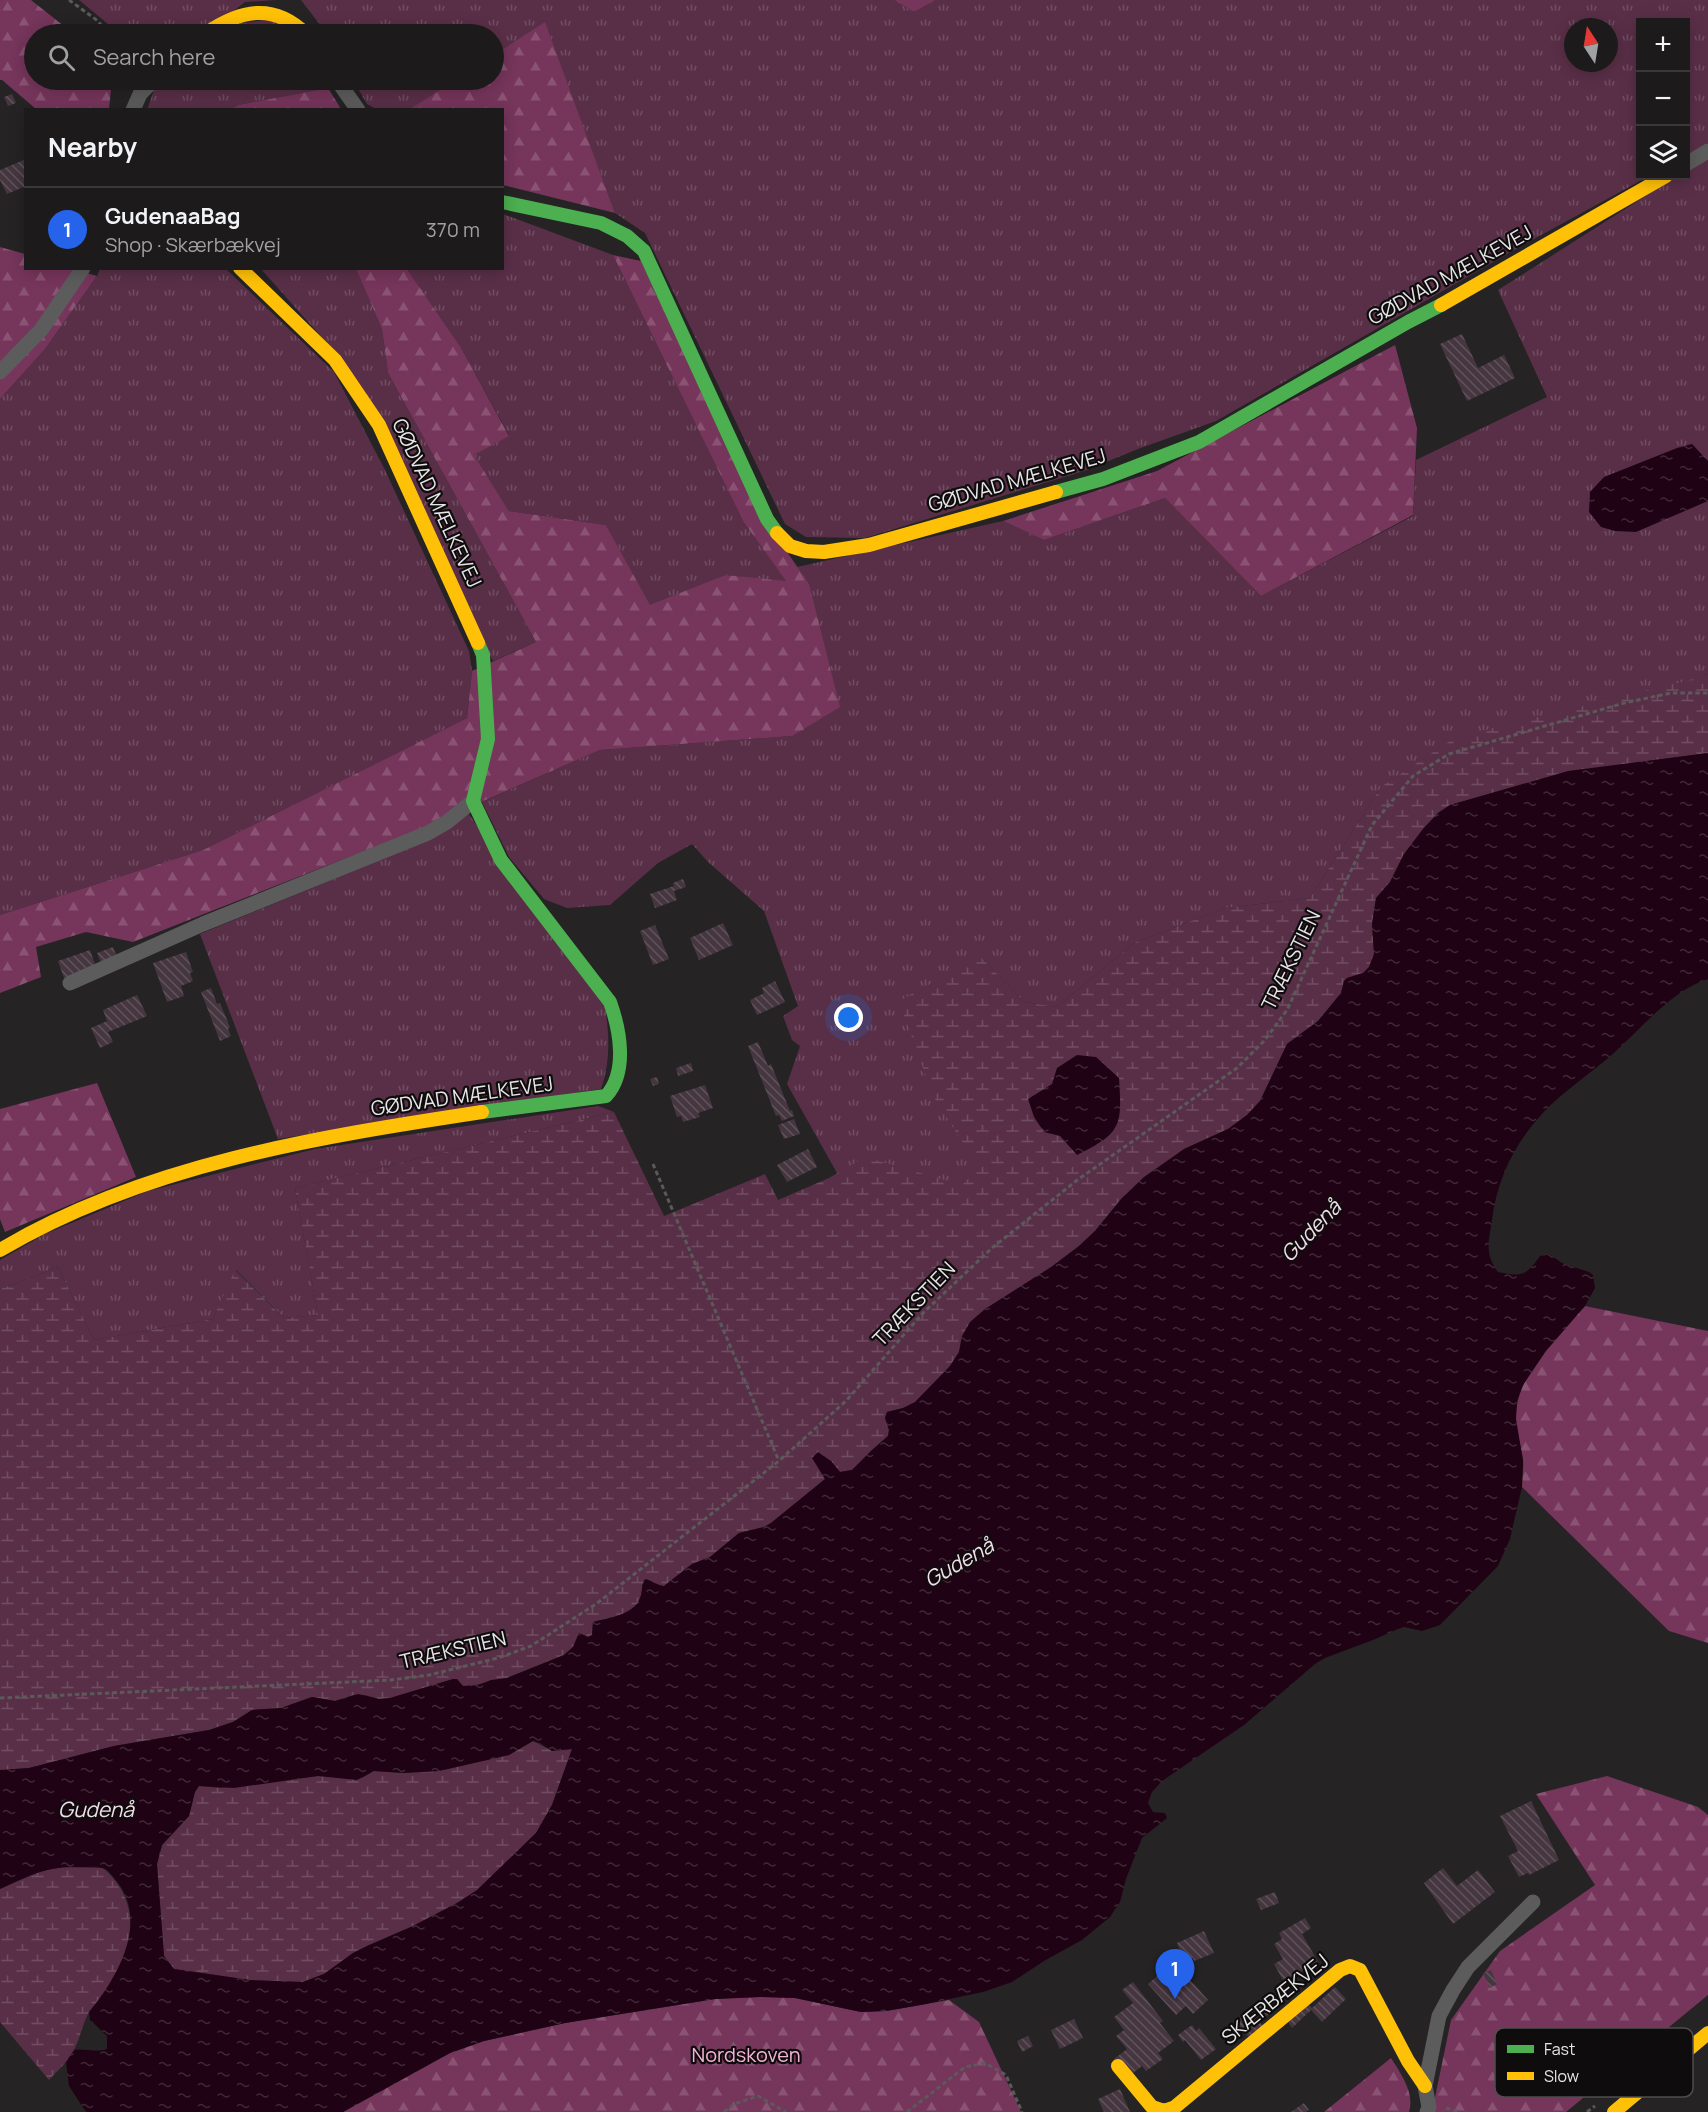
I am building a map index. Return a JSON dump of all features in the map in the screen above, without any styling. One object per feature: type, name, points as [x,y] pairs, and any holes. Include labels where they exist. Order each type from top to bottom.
[{"type":"street","points":[[222,24],[241,13],[264,11],[285,16],[294,24]]},
{"type":"street","points":[[134,108],[144,90]]},
{"type":"street","points":[[344,90],[357,108]]},
{"type":"street","points":[[1690,162],[1708,151]]},
{"type":"street","name":"GØDVAD MÆLKEVEJ","points":[[504,202],[601,223],[627,236],[644,251],[767,519],[780,538],[790,546],[806,551],[824,552],[869,545],[1103,478],[1199,442],[1408,322],[1467,292],[1659,180]]},
{"type":"street","points":[[0,372],[41,330],[83,270]]},
{"type":"street","name":"GØDVAD MÆLKEVEJ","points":[[0,1250],[30,1233],[121,1193],[219,1163],[394,1125],[606,1096],[616,1083],[619,1048],[618,1020],[610,1002],[501,860],[473,801],[488,739],[483,655],[379,425],[335,360],[242,270]]},
{"type":"street","points":[[70,983],[203,924],[428,833],[447,822],[473,801]]},
{"type":"street","name":"SKÆRBÆKVEJ","points":[[1427,2112],[1429,2107],[1425,2086],[1439,2016],[1468,1967],[1533,1902]]},
{"type":"street","name":"SKÆRBÆKVEJ","points":[[1118,2066],[1152,2107],[1164,2111],[1175,2107],[1340,1970],[1350,1966],[1360,1970],[1408,2061],[1425,2086]]},
{"type":"street","points":[[1693,2046],[1708,2033]]},
{"type":"street","points":[[1614,2112],[1632,2097]]},
{"type":"path","points":[[69,0],[100,24]]},
{"type":"path","name":"TRÆKSTIEN","points":[[0,1698],[391,1680],[429,1675],[498,1658],[531,1646],[596,1604],[779,1461],[846,1401],[921,1314],[992,1248],[1076,1181],[1237,1068],[1264,1041],[1287,1010],[1372,825],[1413,776],[1449,754],[1624,703],[1671,693],[1708,693]]},
{"type":"path","points":[[653,1164],[779,1461]]},
{"type":"path","points":[[907,2112],[965,2067],[985,2063],[1006,2075],[1022,2112]]},
{"type":"path","points":[[724,2112],[734,2104],[758,2096],[786,2112]]},
{"type":"green space","points":[[0,0],[31,0],[61,24],[24,24],[24,90],[111,90],[109,108],[35,108],[0,80]]},
{"type":"green space","points":[[79,0],[276,0],[245,2],[216,24],[108,24]]},
{"type":"green space","points":[[301,0],[894,0],[914,12],[936,0],[1708,0],[1708,143],[1690,153],[1690,18],[1636,18],[1636,180],[1642,180],[1516,249],[1216,421],[1084,471],[865,538],[806,537],[785,524],[645,233],[615,213],[545,23],[504,49],[504,24],[319,24]]},
{"type":"green space","points":[[894,0],[936,0],[914,12]]},
{"type":"green space","points":[[272,19],[280,24],[235,24]]},
{"type":"green space","points":[[545,22],[615,213],[504,185],[504,108],[412,108],[440,90],[504,90],[504,49]]},
{"type":"green space","points":[[154,90],[317,90],[238,105],[233,108],[148,108]]},
{"type":"green space","points":[[317,90],[329,90],[340,108],[233,108],[238,105]]},
{"type":"green space","points":[[359,90],[441,90],[413,108],[374,108],[367,104]]},
{"type":"green space","points":[[1708,159],[1708,673],[1702,677],[1381,787],[1310,898],[1225,908],[1134,943],[1057,1007],[1024,1002],[980,956],[1057,1182],[824,1201],[837,1173],[787,1084],[800,1046],[792,1040],[783,1016],[798,1006],[764,911],[708,862],[692,844],[658,863],[610,905],[567,908],[544,899],[509,857],[482,802],[600,750],[792,736],[809,584],[797,567],[1003,521],[1044,540],[1165,498],[1261,596],[1413,516],[1416,460],[1547,397],[1498,290],[1671,180],[1690,180],[1690,169]]},
{"type":"green space","points":[[504,214],[613,255],[743,521],[787,582],[725,575],[650,606],[606,525],[509,511],[474,455],[509,435],[460,346],[408,270],[504,270]]},
{"type":"green space","points":[[0,247],[24,254],[24,270],[76,270],[97,276],[45,349],[0,399]]},
{"type":"green space","points":[[613,255],[641,261],[755,505],[809,584],[840,707],[792,736],[600,750],[415,831],[133,942],[86,932],[36,947],[41,977],[0,993],[0,915],[203,850],[467,718],[472,671],[536,642],[388,373],[382,329],[356,270],[408,270],[460,346],[509,436],[474,455],[509,511],[606,525],[650,605],[725,575],[786,581],[743,521]]},
{"type":"green space","points":[[100,270],[227,270],[334,372],[384,468],[469,651],[472,671],[467,718],[203,850],[0,915],[0,399],[45,349]]},
{"type":"green space","points":[[262,270],[356,270],[382,329],[388,373],[536,642],[493,661],[334,351]]},
{"type":"green space","points":[[1395,345],[1417,428],[1413,515],[1261,596],[1165,498],[1044,540],[1003,521],[1157,471]]},
{"type":"green space","points":[[1708,673],[1708,753],[1568,772],[1450,805],[1438,813],[1404,854],[1390,882],[1376,898],[1372,924],[1374,954],[1369,967],[1363,973],[1347,978],[1341,993],[1318,1021],[1287,1044],[1260,1101],[1247,1115],[1228,1129],[1184,1149],[1122,1198],[1095,1231],[1079,1246],[962,1336],[959,1352],[950,1366],[915,1403],[887,1412],[885,1418],[889,1430],[888,1436],[852,1470],[840,1472],[831,1461],[813,1458],[825,1479],[771,1523],[739,1533],[710,1557],[692,1564],[664,1586],[642,1584],[641,1597],[632,1609],[620,1615],[593,1622],[592,1635],[588,1637],[579,1633],[573,1647],[564,1655],[507,1678],[466,1687],[461,1685],[457,1679],[453,1679],[391,1698],[379,1699],[354,1695],[335,1701],[312,1697],[281,1708],[252,1710],[233,1722],[209,1730],[114,1746],[29,1768],[0,1770],[0,1289],[58,1267],[94,1340],[213,1319],[235,1270],[284,1318],[318,1315],[295,1188],[614,1112],[664,1216],[765,1174],[778,1200],[829,1178],[865,1157],[962,1185],[979,1168],[933,1096],[899,1001],[980,956],[1024,1002],[1057,1007],[1134,943],[1225,908],[1310,898],[1381,787],[1456,737],[1702,677]]},
{"type":"green space","points":[[468,813],[605,1005],[608,1047],[601,1089],[278,1139],[200,934],[432,839]]},
{"type":"green space","points":[[97,1083],[136,1177],[5,1232],[0,1219],[0,1109]]},
{"type":"green space","points":[[598,1106],[614,1112],[295,1188],[318,1315],[284,1318],[236,1270],[213,1319],[94,1340],[58,1267],[0,1289],[0,1260],[45,1234],[148,1191],[315,1149]]},
{"type":"green space","points":[[1585,1306],[1708,1331],[1708,1643],[1669,1631],[1522,1487],[1523,1459],[1516,1418],[1523,1387],[1540,1357]]},
{"type":"green space","points":[[533,1741],[552,1751],[572,1749],[552,1805],[536,1833],[477,1891],[457,1903],[353,1953],[324,1974],[302,1982],[250,1980],[174,1969],[164,1956],[157,1864],[162,1845],[189,1816],[195,1792],[199,1786],[220,1788],[318,1776],[362,1778],[374,1771],[403,1773],[439,1771],[509,1755]]},
{"type":"green space","points":[[1607,1776],[1698,1807],[1708,1815],[1708,1995],[1668,2028],[1495,2028],[1495,2097],[1584,2097],[1566,2112],[1432,2112],[1451,2020],[1500,1951],[1595,1885],[1536,1794]]},
{"type":"green space","points":[[60,1867],[103,1868],[122,1891],[130,1917],[130,1930],[128,1944],[117,1972],[88,2014],[73,2053],[49,2080],[0,2022],[0,1889],[41,1871]]},
{"type":"green space","name":"Nordskoven","points":[[795,1998],[861,2012],[886,2011],[949,2000],[979,2022],[1021,2112],[343,2112],[450,2053],[484,2041],[565,2023],[715,1999]]},
{"type":"green space","points":[[1391,2058],[1409,2091],[1409,2112],[1324,2112]]},
{"type":"water","points":[[1692,444],[1708,461],[1708,501],[1636,532],[1615,531],[1601,527],[1589,512],[1590,492],[1604,477]]},
{"type":"water","name":"Gudenå","points":[[1708,753],[1708,979],[1682,992],[1658,1010],[1615,1052],[1550,1106],[1523,1138],[1508,1163],[1494,1205],[1489,1241],[1489,1253],[1498,1272],[1523,1273],[1531,1268],[1540,1256],[1549,1254],[1562,1263],[1589,1272],[1593,1275],[1595,1288],[1585,1306],[1546,1351],[1523,1385],[1517,1401],[1516,1419],[1523,1461],[1522,1487],[1510,1539],[1498,1566],[1440,1625],[1422,1631],[1404,1627],[1325,1658],[1244,1725],[1162,1781],[1152,1792],[1148,1803],[1153,1812],[1165,1813],[1167,1818],[1142,1838],[1126,1879],[1120,1902],[1110,1917],[1082,1940],[1012,1982],[983,1992],[886,2011],[861,2012],[795,1998],[760,1997],[715,1999],[565,2023],[484,2041],[450,2053],[343,2112],[87,2112],[84,2109],[69,2086],[66,2062],[74,2050],[107,2049],[107,2036],[90,2020],[89,2012],[109,1984],[125,1950],[130,1933],[127,1899],[109,1872],[95,1867],[49,1870],[31,1875],[0,1889],[0,1770],[29,1768],[114,1746],[209,1730],[233,1722],[252,1710],[281,1708],[312,1697],[335,1701],[358,1694],[379,1699],[390,1698],[453,1679],[457,1679],[463,1686],[478,1685],[491,1680],[507,1678],[564,1655],[573,1647],[579,1633],[588,1637],[592,1635],[593,1622],[620,1615],[637,1604],[645,1579],[664,1586],[692,1564],[710,1557],[739,1533],[771,1523],[825,1479],[812,1458],[818,1452],[831,1461],[840,1472],[852,1470],[888,1436],[889,1430],[885,1418],[887,1412],[915,1402],[950,1366],[959,1352],[962,1336],[970,1322],[985,1309],[1051,1267],[1079,1246],[1144,1177],[1184,1149],[1228,1129],[1247,1115],[1260,1101],[1287,1044],[1318,1021],[1341,993],[1347,978],[1363,973],[1369,967],[1374,954],[1372,924],[1376,898],[1390,882],[1404,854],[1438,813],[1450,805],[1568,771]],"holes":[[[533,1741],[552,1751],[572,1749],[552,1805],[536,1833],[477,1890],[457,1903],[353,1953],[324,1974],[303,1982],[250,1980],[174,1969],[164,1956],[157,1864],[162,1845],[189,1816],[195,1792],[199,1786],[234,1788],[318,1776],[357,1780],[374,1771],[403,1773],[439,1771],[509,1755]]]},
{"type":"water","points":[[1077,1055],[1096,1057],[1119,1078],[1120,1107],[1119,1118],[1111,1134],[1077,1155],[1060,1136],[1044,1132],[1034,1117],[1028,1099],[1052,1084],[1057,1068]]},
{"type":"building","points":[[12,94],[16,103],[8,106],[4,97]]},
{"type":"building","points":[[24,160],[24,187],[7,194],[0,180],[0,170]]},
{"type":"building","points":[[1462,334],[1478,368],[1504,355],[1515,378],[1467,401],[1440,344]]},
{"type":"building","points":[[683,879],[686,887],[674,891],[677,900],[655,908],[650,894],[674,886],[673,883]]},
{"type":"building","points":[[723,923],[733,945],[699,960],[690,938]]},
{"type":"building","points":[[655,925],[669,959],[653,965],[640,931]]},
{"type":"building","points":[[113,947],[117,957],[101,963],[97,953]]},
{"type":"building","points":[[90,950],[96,967],[64,978],[58,961]]},
{"type":"building","points":[[186,952],[193,972],[190,973],[193,981],[181,986],[184,996],[167,1002],[153,963]]},
{"type":"building","points":[[775,981],[785,1002],[757,1015],[750,1000],[764,993],[762,988]]},
{"type":"building","points":[[211,988],[230,1027],[228,1029],[231,1036],[220,1041],[201,992]]},
{"type":"building","points":[[137,995],[147,1016],[108,1032],[113,1042],[100,1048],[91,1028],[107,1021],[103,1010]]},
{"type":"building","points":[[758,1042],[768,1066],[771,1064],[794,1116],[782,1121],[779,1115],[776,1116],[748,1046]]},
{"type":"building","points":[[691,1063],[693,1071],[678,1076],[676,1068]]},
{"type":"building","points":[[657,1077],[659,1084],[653,1086],[650,1079]]},
{"type":"building","points":[[705,1085],[713,1108],[698,1113],[700,1117],[683,1122],[681,1116],[677,1117],[670,1096]]},
{"type":"building","points":[[794,1119],[800,1134],[784,1139],[778,1125]]},
{"type":"building","points":[[808,1149],[817,1167],[787,1182],[777,1165]]},
{"type":"building","points":[[1531,1801],[1559,1860],[1529,1875],[1528,1873],[1519,1877],[1508,1856],[1518,1851],[1500,1816]]},
{"type":"building","points":[[1443,1868],[1457,1886],[1478,1870],[1495,1892],[1453,1924],[1424,1883]]},
{"type":"building","points":[[1275,1892],[1279,1903],[1261,1910],[1256,1899]]},
{"type":"building","points":[[1305,1918],[1311,1928],[1302,1934],[1318,1962],[1284,1982],[1274,1964],[1283,1959],[1274,1944],[1282,1939],[1279,1933]]},
{"type":"building","points":[[1204,1931],[1214,1953],[1185,1962],[1177,1943]]},
{"type":"building","points":[[1165,1969],[1175,1981],[1184,1973],[1208,2000],[1193,2014],[1186,2006],[1176,2015],[1148,1984]]},
{"type":"building","points":[[1491,1970],[1497,1984],[1490,1988],[1483,1973]]},
{"type":"building","points":[[1133,1982],[1163,2021],[1160,2023],[1174,2041],[1158,2053],[1163,2059],[1146,2071],[1142,2066],[1128,2077],[1114,2059],[1127,2049],[1116,2036],[1124,2030],[1114,2017],[1133,2003],[1122,1990]]},
{"type":"building","points":[[1335,1987],[1346,1999],[1322,2022],[1311,2010],[1292,2028],[1288,2022],[1308,2004],[1312,2008]]},
{"type":"building","points":[[1263,1998],[1273,2010],[1260,2022],[1264,2027],[1250,2039],[1236,2022],[1247,2012],[1252,2018],[1254,2016],[1249,2010]]},
{"type":"building","points":[[1074,2019],[1083,2038],[1060,2049],[1051,2030]]},
{"type":"building","points":[[1192,2025],[1196,2031],[1199,2028],[1216,2049],[1201,2060],[1178,2035]]},
{"type":"building","points":[[1028,2036],[1033,2046],[1022,2052],[1017,2041]]},
{"type":"building","points":[[1120,2089],[1130,2112],[1104,2112],[1098,2099]]},
{"type":"building","points":[[1304,2103],[1309,2110],[1291,2112]]},
{"type":"traffic: fast","points":[[504,202],[601,223],[627,236],[644,251],[767,519],[777,533]]},
{"type":"traffic: fast","points":[[1056,492],[1103,479],[1199,442],[1441,305]]},
{"type":"traffic: fast","points":[[478,643],[483,655],[488,739],[473,801],[501,860],[610,1002],[617,1025],[620,1050],[617,1075],[606,1096],[482,1112]]},
{"type":"traffic: slow","points":[[222,24],[231,19],[256,13],[281,17],[294,24]]},
{"type":"traffic: slow","points":[[1441,305],[1659,180]]},
{"type":"traffic: slow","points":[[242,270],[335,360],[379,425],[478,643]]},
{"type":"traffic: slow","points":[[777,533],[790,546],[806,551],[824,552],[869,545],[1056,492]]},
{"type":"traffic: slow","points":[[0,1250],[56,1220],[113,1196],[173,1175],[296,1144],[482,1112]]},
{"type":"traffic: slow","points":[[1118,2066],[1152,2107],[1164,2111],[1175,2107],[1340,1970],[1350,1966],[1360,1970],[1408,2061],[1425,2086]]},
{"type":"traffic: slow","points":[[1693,2046],[1708,2033]]},
{"type":"traffic: slow","points":[[1614,2112],[1632,2097]]},
{"type":"place","name":"GudenaaBag","points":[[1175,1999]]}]
